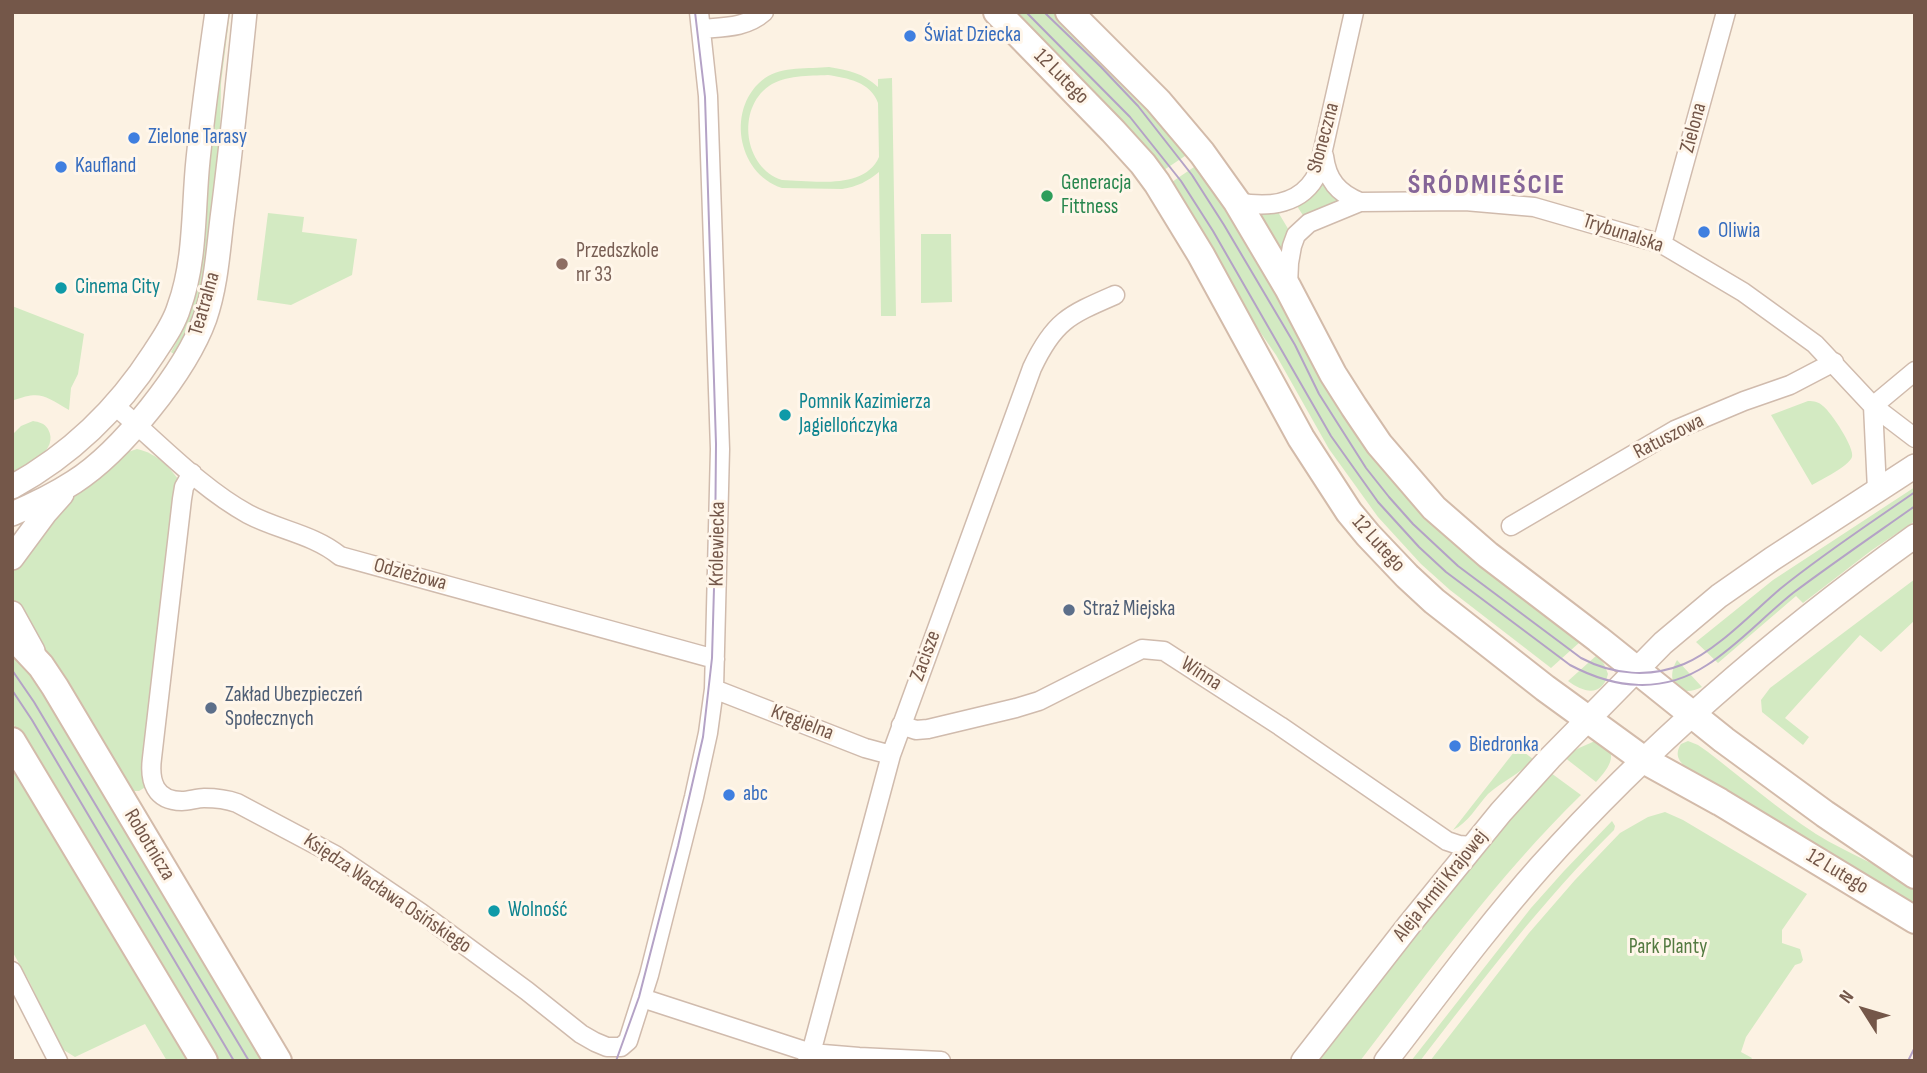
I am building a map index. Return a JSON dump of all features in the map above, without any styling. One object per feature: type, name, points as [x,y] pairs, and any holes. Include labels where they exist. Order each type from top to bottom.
[{"type":"main road","name":"12 Lutego","points":[[997,12],[1113,131],[1157,183],[1201,255],[1301,438],[1343,503],[1368,535],[1407,576],[1434,601],[1545,688],[1644,760],[1712,797],[1915,920]]},
{"type":"main road","name":"12 Lutego","points":[[1069,12],[1158,101],[1202,153],[1237,202],[1354,407],[1379,444],[1434,508],[1488,555],[1724,740],[1825,814],[1915,875]]},
{"type":"main road","name":"Robotnicza","points":[[12,635],[41,666],[278,1061]]},
{"type":"main road","points":[[12,741],[204,1061]]},
{"type":"street","name":"Teatralna","points":[[12,487],[59,457],[115,406],[147,364],[178,311],[191,250],[198,160],[216,12]]},
{"type":"street","name":"Teatralna","points":[[12,514],[74,482],[123,440],[137,425],[190,351],[205,318],[212,294],[245,12]]},
{"type":"street","points":[[700,21],[731,27],[753,20],[764,12]]},
{"type":"street","name":"Słoneczna","points":[[1237,202],[1265,206],[1278,204],[1303,192],[1315,178],[1354,12]]},
{"type":"street","name":"Zielona","points":[[1662,244],[1726,12]]},
{"type":"street","name":"Królewiecka","points":[[607,1047],[621,1047],[628,1041],[642,999],[694,797],[708,733],[714,688],[720,449],[708,96],[700,21]]},
{"type":"street","points":[[1323,149],[1325,168],[1330,180],[1342,193],[1360,202]]},
{"type":"street","name":"Trybunalska","points":[[1360,202],[1465,201],[1534,207],[1662,244],[1743,292],[1815,344],[1874,407],[1915,438]]},
{"type":"street","points":[[1288,288],[1289,263],[1296,235],[1309,223],[1360,202]]},
{"type":"street","name":"Zacisze","points":[[809,1057],[891,755],[1032,368],[1045,342],[1064,321],[1077,312],[1115,295]]},
{"type":"street","name":"Ratuszowa","points":[[1511,526],[1675,430],[1790,385],[1834,362]]},
{"type":"street","points":[[1877,490],[1874,407],[1915,371]]},
{"type":"street","name":"Odzieżowa","points":[[115,406],[192,473],[250,515],[326,545],[340,556],[715,659]]},
{"type":"street","name":"Aleja Armii Krajowej","points":[[1303,1061],[1472,846],[1549,758],[1673,634],[1719,596],[1772,559],[1915,466]]},
{"type":"street","name":"Księdza Wacława Osińskiego","points":[[192,473],[184,487],[182,499],[150,771],[156,790],[172,800],[225,799],[237,803],[335,855],[527,991],[580,1034],[607,1047]]},
{"type":"street","points":[[12,558],[46,512],[74,482]]},
{"type":"street","points":[[1386,1061],[1495,920],[1603,800],[1691,714],[1726,684],[1854,581],[1915,536]]},
{"type":"street","points":[[12,613],[41,666]]},
{"type":"street","name":"Winna","points":[[901,725],[916,730],[928,729],[1016,708],[1039,701],[1142,649],[1164,651],[1280,726],[1439,836],[1454,844],[1472,846]]},
{"type":"street","name":"Kręgielna","points":[[714,688],[866,748],[891,755]]},
{"type":"street","points":[[12,971],[58,1061]]},
{"type":"street","points":[[642,999],[809,1057],[941,1061]]},
{"type":"green space","points":[[224,12],[230,12],[221,83],[220,151],[205,281],[191,327],[175,355],[171,352],[188,318],[202,265],[207,209],[206,172]]},
{"type":"green space","points":[[1012,12],[1055,12],[1161,122],[1188,154],[1161,172]]},
{"type":"green space","points":[[829,67],[855,73],[878,87],[878,79],[892,78],[896,316],[881,316],[879,172],[862,183],[842,189],[782,188],[766,180],[754,168],[746,154],[741,121],[753,90],[772,74]],"holes":[[[828,75],[864,86],[875,96],[878,103],[879,157],[872,168],[850,179],[822,182],[782,180],[769,173],[752,151],[749,137],[752,109],[759,96],[775,82]]]},
{"type":"green space","points":[[1197,165],[1242,231],[1323,379],[1379,464],[1424,515],[1449,538],[1580,642],[1551,668],[1450,590],[1421,564],[1378,517],[1329,449],[1276,355],[1238,300],[1169,184]]},
{"type":"green space","points":[[1321,183],[1338,202],[1304,217],[1297,206]]},
{"type":"green space","points":[[1278,212],[1290,232],[1283,250],[1279,249],[1261,217],[1262,213]]},
{"type":"green space","points":[[268,213],[304,217],[302,232],[357,239],[352,275],[291,305],[257,300]]},
{"type":"green space","points":[[921,234],[951,234],[952,302],[921,303]]},
{"type":"green space","points":[[12,306],[84,334],[78,374],[71,388],[69,410],[36,395],[12,401]]},
{"type":"green space","points":[[1808,401],[1818,403],[1827,410],[1842,430],[1852,452],[1850,461],[1812,485],[1771,415]]},
{"type":"green space","points":[[33,421],[48,429],[50,444],[40,457],[12,474],[12,435],[21,426]]},
{"type":"green space","points":[[137,449],[152,454],[170,469],[184,487],[152,783],[139,791],[129,791],[12,600],[12,569],[59,509],[125,453]]},
{"type":"green space","points":[[1915,487],[1915,521],[1803,603],[1796,596],[1718,663],[1696,642],[1773,580]]},
{"type":"green space","points":[[1915,579],[1915,620],[1881,652],[1860,635],[1785,718],[1809,737],[1803,745],[1762,712],[1761,700],[1770,688]]},
{"type":"green space","points":[[12,651],[32,674],[266,1061],[215,1061],[12,722]]},
{"type":"green space","points":[[1597,655],[1608,674],[1601,686],[1592,691],[1568,681]]},
{"type":"green space","points":[[1677,660],[1702,687],[1687,691],[1676,686],[1672,675]]},
{"type":"green space","points":[[1595,741],[1609,749],[1611,754],[1606,771],[1596,782],[1564,757]]},
{"type":"green space","points":[[1688,741],[1708,752],[1816,834],[1915,889],[1915,906],[1694,774],[1678,757],[1681,744]]},
{"type":"green space","points":[[1517,750],[1533,759],[1488,794],[1468,819],[1453,830],[1514,752]]},
{"type":"green space","points":[[12,759],[175,1031],[188,1061],[167,1061],[145,1024],[75,1057],[62,1049],[12,951]]},
{"type":"green space","points":[[1551,773],[1581,795],[1493,891],[1360,1061],[1316,1061],[1494,835]]},
{"type":"green space","name":"Park Planty","points":[[1665,812],[1807,894],[1782,930],[1782,943],[1800,949],[1803,960],[1795,965],[1746,1037],[1741,1052],[1752,1058],[1750,1061],[1430,1061],[1529,933],[1575,880],[1620,833],[1648,817]]},
{"type":"green space","points":[[1612,821],[1614,830],[1537,913],[1420,1061],[1411,1061],[1531,908]]},
{"type":"tram line","points":[[616,1061],[639,997],[678,846],[703,737],[712,658],[716,444],[705,97],[695,12]]},
{"type":"tram line","points":[[1026,12],[1130,117],[1181,181],[1213,231],[1331,436],[1378,502],[1446,572],[1570,665],[1604,679],[1639,685],[1673,681],[1690,674],[1729,649],[1793,593],[1915,506]]},
{"type":"tram line","points":[[1044,12],[1138,106],[1192,175],[1295,345],[1319,394],[1366,468],[1389,497],[1413,524],[1458,566],[1581,658],[1606,668],[1632,673],[1658,671],[1684,664],[1709,650],[1796,576],[1915,492]]},
{"type":"tram line","points":[[12,670],[34,702],[249,1061]]},
{"type":"tram line","points":[[12,690],[234,1061]]},
{"type":"tram line","points":[[1908,1061],[1915,1047]]},
{"type":"place","name":"Świat Dziecka","points":[[910,36]]},
{"type":"place","name":"Zielone Tarasy","points":[[134,138]]},
{"type":"place","name":"Kaufland","points":[[61,167]]},
{"type":"place","name":"Generacja Fittness","points":[[1047,196]]},
{"type":"place","name":"Oliwia","points":[[1704,232]]},
{"type":"place","name":"Przedszkole nr 33","points":[[562,264]]},
{"type":"place","name":"Cinema City","points":[[61,288]]},
{"type":"place","name":"Pomnik Kazimierza Jagiellończyka","points":[[785,415]]},
{"type":"place","name":"Straż Miejska","points":[[1069,610]]},
{"type":"place","name":"Zakład Ubezpieczeń Społecznych","points":[[211,708]]},
{"type":"place","name":"Biedronka","points":[[1455,746]]},
{"type":"place","name":"abc","points":[[729,795]]},
{"type":"place","name":"Wolność","points":[[494,911]]},
{"type":"district","name":"ŚRÓDMIEŚCIE","points":[[1487,186]]}]
